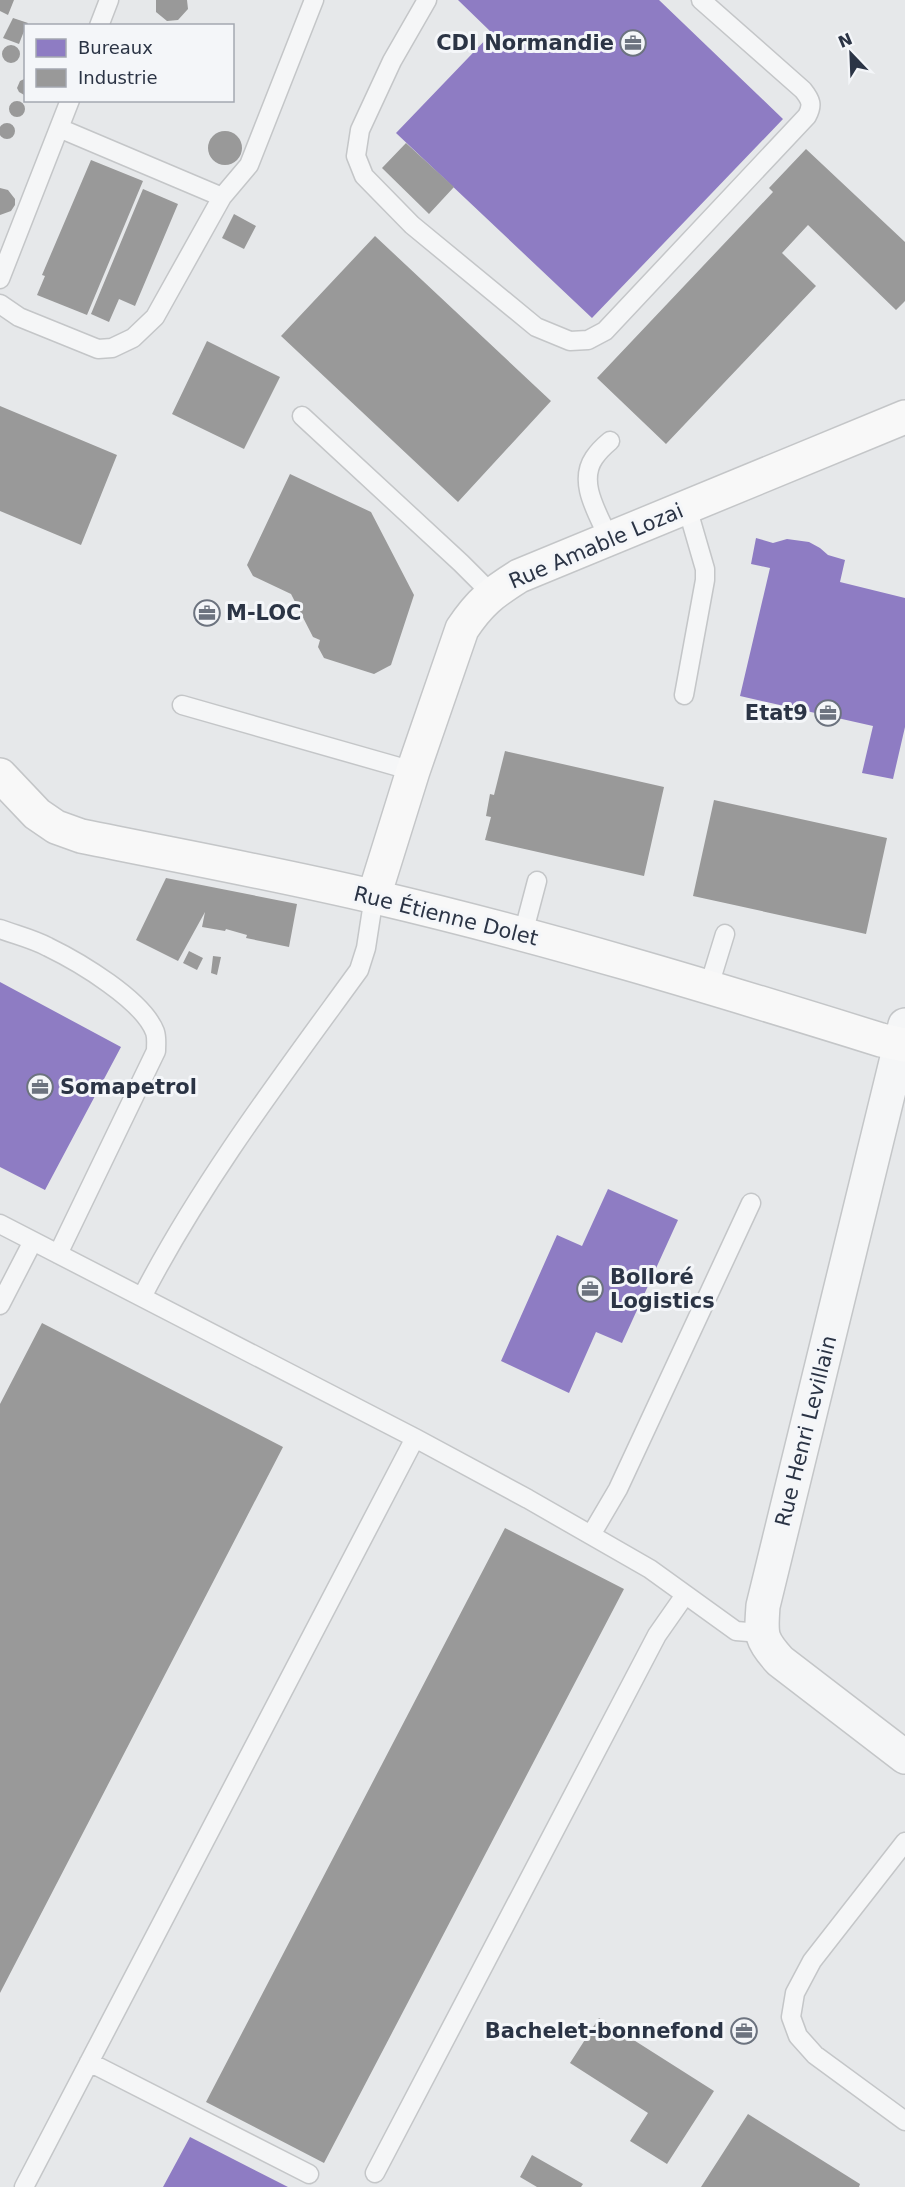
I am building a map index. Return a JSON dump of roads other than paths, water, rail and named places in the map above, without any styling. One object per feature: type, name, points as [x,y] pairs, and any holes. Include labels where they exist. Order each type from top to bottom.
[{"type":"street","name":"Rue Amable Lozai","points":[[374,896],[413,771],[462,629],[490,593],[519,576],[905,417]]},
{"type":"street","name":"Rue Étienne Dolet","points":[[2,782],[37,814],[56,827],[81,836],[374,896],[523,934],[709,986],[881,1040],[904,1038]]},
{"type":"street","name":"Rue Henri Levillain","points":[[761,1633],[763,1606],[904,1038]]},
{"type":"street","points":[[761,1633],[767,1646],[780,1661],[905,1757]]},
{"type":"lane","points":[[100,24],[110,0]]},
{"type":"lane","points":[[0,304],[19,317],[98,349],[112,348],[133,338],[155,317],[222,196],[249,165],[314,0]]},
{"type":"lane","points":[[428,0],[392,61],[360,130],[356,156],[364,176],[412,225],[536,327],[570,341],[588,340],[604,331],[807,116],[812,108],[810,99],[803,90],[701,0]]},
{"type":"lane","points":[[0,279],[69,102]]},
{"type":"lane","points":[[59,128],[222,196]]},
{"type":"lane","points":[[302,416],[461,562],[490,593]]},
{"type":"lane","points":[[609,539],[587,488],[587,479],[593,459],[610,441]]},
{"type":"lane","points":[[684,695],[705,569],[687,507]]},
{"type":"lane","points":[[182,705],[413,771]]},
{"type":"lane","points":[[523,934],[537,881]]},
{"type":"lane","points":[[142,1297],[165,1252],[256,1112],[359,970],[366,948],[374,896]]},
{"type":"lane","points":[[0,929],[47,946],[82,966],[133,1002],[147,1017],[156,1034],[156,1051],[58,1254]]},
{"type":"lane","points":[[709,986],[725,934]]},
{"type":"lane","points":[[591,1535],[618,1489],[751,1203]]},
{"type":"lane","points":[[0,1224],[415,1438],[591,1535],[650,1569],[735,1631],[761,1633]]},
{"type":"lane","points":[[0,1305],[33,1241]]},
{"type":"lane","points":[[24,2187],[415,1438]]},
{"type":"lane","points":[[375,2173],[657,1635],[685,1595]]},
{"type":"lane","points":[[905,1842],[812,1961],[795,1993],[791,2017],[798,2036],[815,2055],[905,2121]]},
{"type":"lane","points":[[89,2062],[309,2174]]},
{"type":"place","name":"CDI Normandie","points":[[633,43]]},
{"type":"place","name":"M-LOC","points":[[207,613]]},
{"type":"place","name":"Etat9","points":[[828,713]]},
{"type":"place","name":"Somapetrol","points":[[40,1087]]},
{"type":"place","name":"Bolloré Logistics","points":[[590,1289]]},
{"type":"place","name":"Bachelet-bonnefond","points":[[744,2031]]}]
